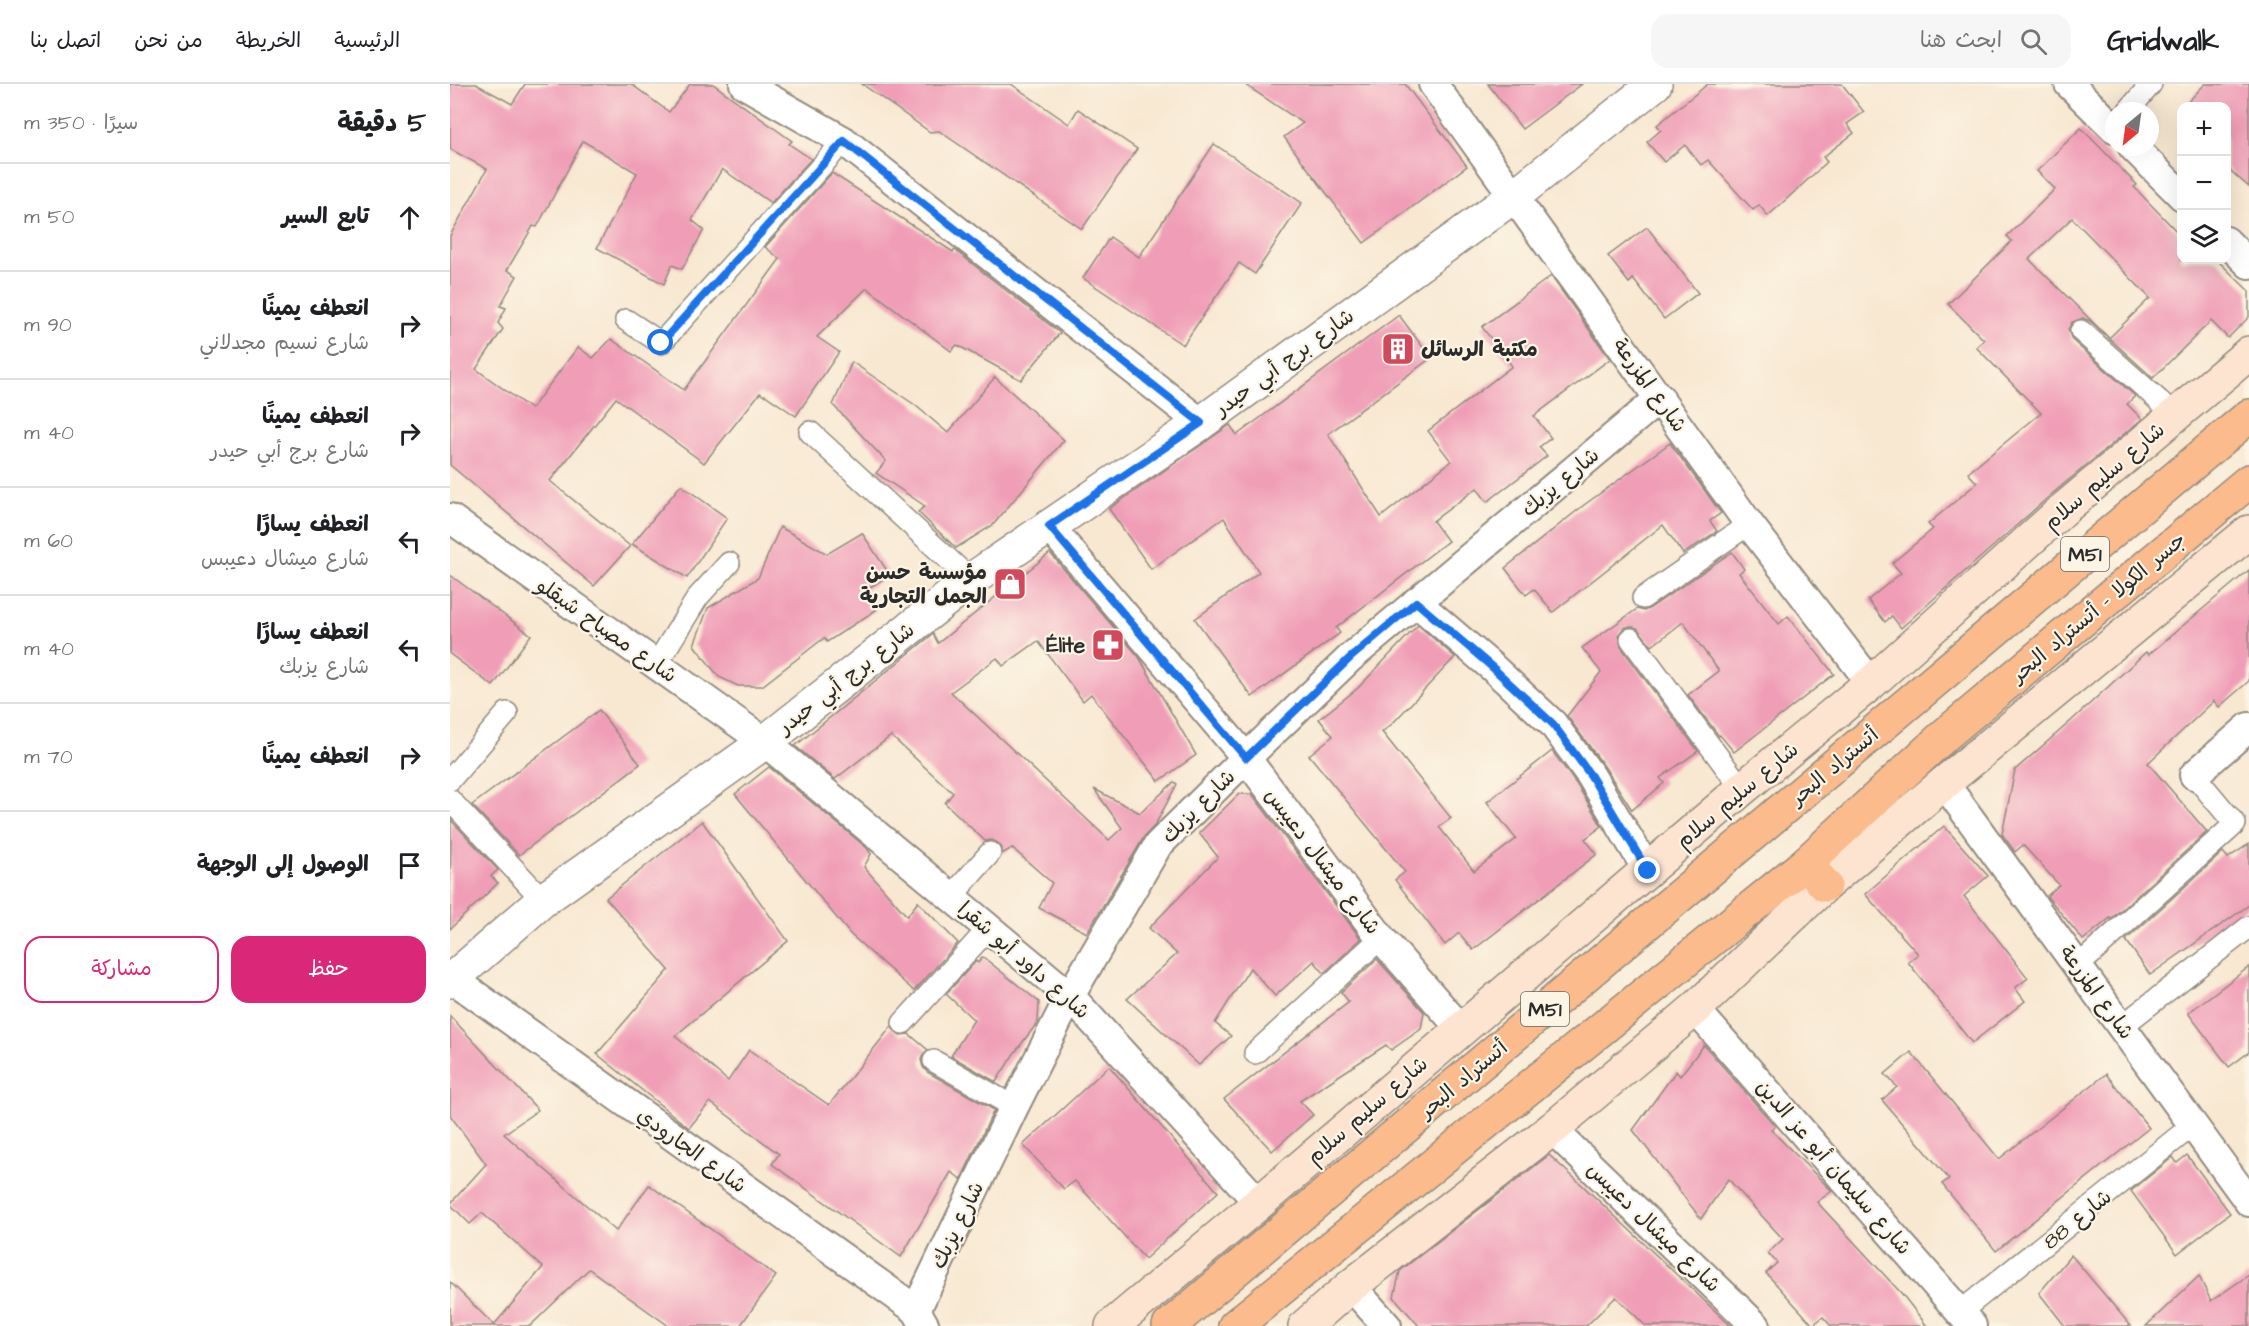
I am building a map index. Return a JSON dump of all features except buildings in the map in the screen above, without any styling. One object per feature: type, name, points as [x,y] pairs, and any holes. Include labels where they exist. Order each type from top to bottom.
[{"type":"highway","name":"أتستراد البحر","points":[[1169,1326],[2249,416]]},
{"type":"highway","name":"جسر الكولا - أتستراد البحر","points":[[1816,874],[1946,734],[2249,481]]},
{"type":"highway","name":"M51","points":[[1235,1326],[1816,874]]},
{"type":"main road","name":"شارع سليم سلام","points":[[1112,1326],[1742,789],[1871,683],[2066,507],[2249,353]]},
{"type":"main road","points":[[1305,1326],[1351,1286],[1552,1129],[1695,1009],[1816,874],[1944,783],[2249,531]]},
{"type":"street","points":[[744,84],[844,141],[1201,423]]},
{"type":"street","name":"شارع المزرعة","points":[[1433,84],[1749,524],[1871,683]]},
{"type":"street","name":"شارع برج أبي حيدر","points":[[451,979],[543,900],[765,742],[971,580],[1201,423],[1514,196],[1655,84]]},
{"type":"street","points":[[2069,84],[2105,118]]},
{"type":"street","points":[[2136,102],[2151,84]]},
{"type":"street","points":[[626,320],[661,343],[844,141]]},
{"type":"street","points":[[2142,156],[2177,192]]},
{"type":"street","points":[[2231,246],[2249,264]]},
{"type":"street","points":[[2081,331],[2175,415]]},
{"type":"street","name":"شارع يزبك","points":[[921,1318],[1014,1107],[1070,996],[1158,845],[1350,658],[1660,398]]},
{"type":"street","points":[[810,432],[971,580]]},
{"type":"street","name":"شارع مصباح شبقلو","points":[[452,523],[765,742]]},
{"type":"street","points":[[1643,598],[1749,524]]},
{"type":"street","name":"شارع ميشال دعيبس","points":[[1049,526],[1246,758],[1381,938],[1461,1029]]},
{"type":"street","points":[[656,665],[698,597],[729,563]]},
{"type":"street","points":[[1416,602],[1492,667],[1553,724],[1591,776],[1648,871]]},
{"type":"street","points":[[1631,639],[1742,789]]},
{"type":"street","points":[[450,780],[507,713]]},
{"type":"street","points":[[2078,966],[2235,824],[2194,775],[2249,727]]},
{"type":"street","name":"شارع داود أبو شقرا","points":[[765,742],[1070,996],[1259,1203]]},
{"type":"street","name":"شارع المزرعة","points":[[1944,783],[2249,1202]]},
{"type":"street","points":[[450,800],[543,900]]},
{"type":"street","points":[[951,897],[990,852]]},
{"type":"street","points":[[2122,1026],[2249,927]]},
{"type":"street","points":[[903,1023],[989,928]]},
{"type":"street","points":[[1256,1053],[1381,938]]},
{"type":"street","name":"شارع الجارودي","points":[[451,979],[921,1318]]},
{"type":"street","name":"شارع سليمان أبو عز الدين","points":[[1695,1009],[1966,1319]]},
{"type":"street","points":[[934,1061],[1014,1107]]},
{"type":"street","name":"شارع 88","points":[[1966,1319],[2193,1125]]},
{"type":"street","name":"شارع ميشال دعيبس","points":[[1552,1129],[1756,1326]]},
{"type":"street","points":[[1351,1286],[1387,1326]]},
{"type":"place","name":"مكتبة الرسائل","points":[[1398,349]]},
{"type":"place","name":"مؤسسة حسن الجمل التجارية","points":[[1010,584]]},
{"type":"place","name":"Élite","points":[[1108,645]]},
{"type":"route","points":[[661,343],[844,141],[1201,423],[1049,526],[1246,758],[1350,658],[1416,602],[1492,667],[1553,724],[1591,776],[1648,871]]}]
